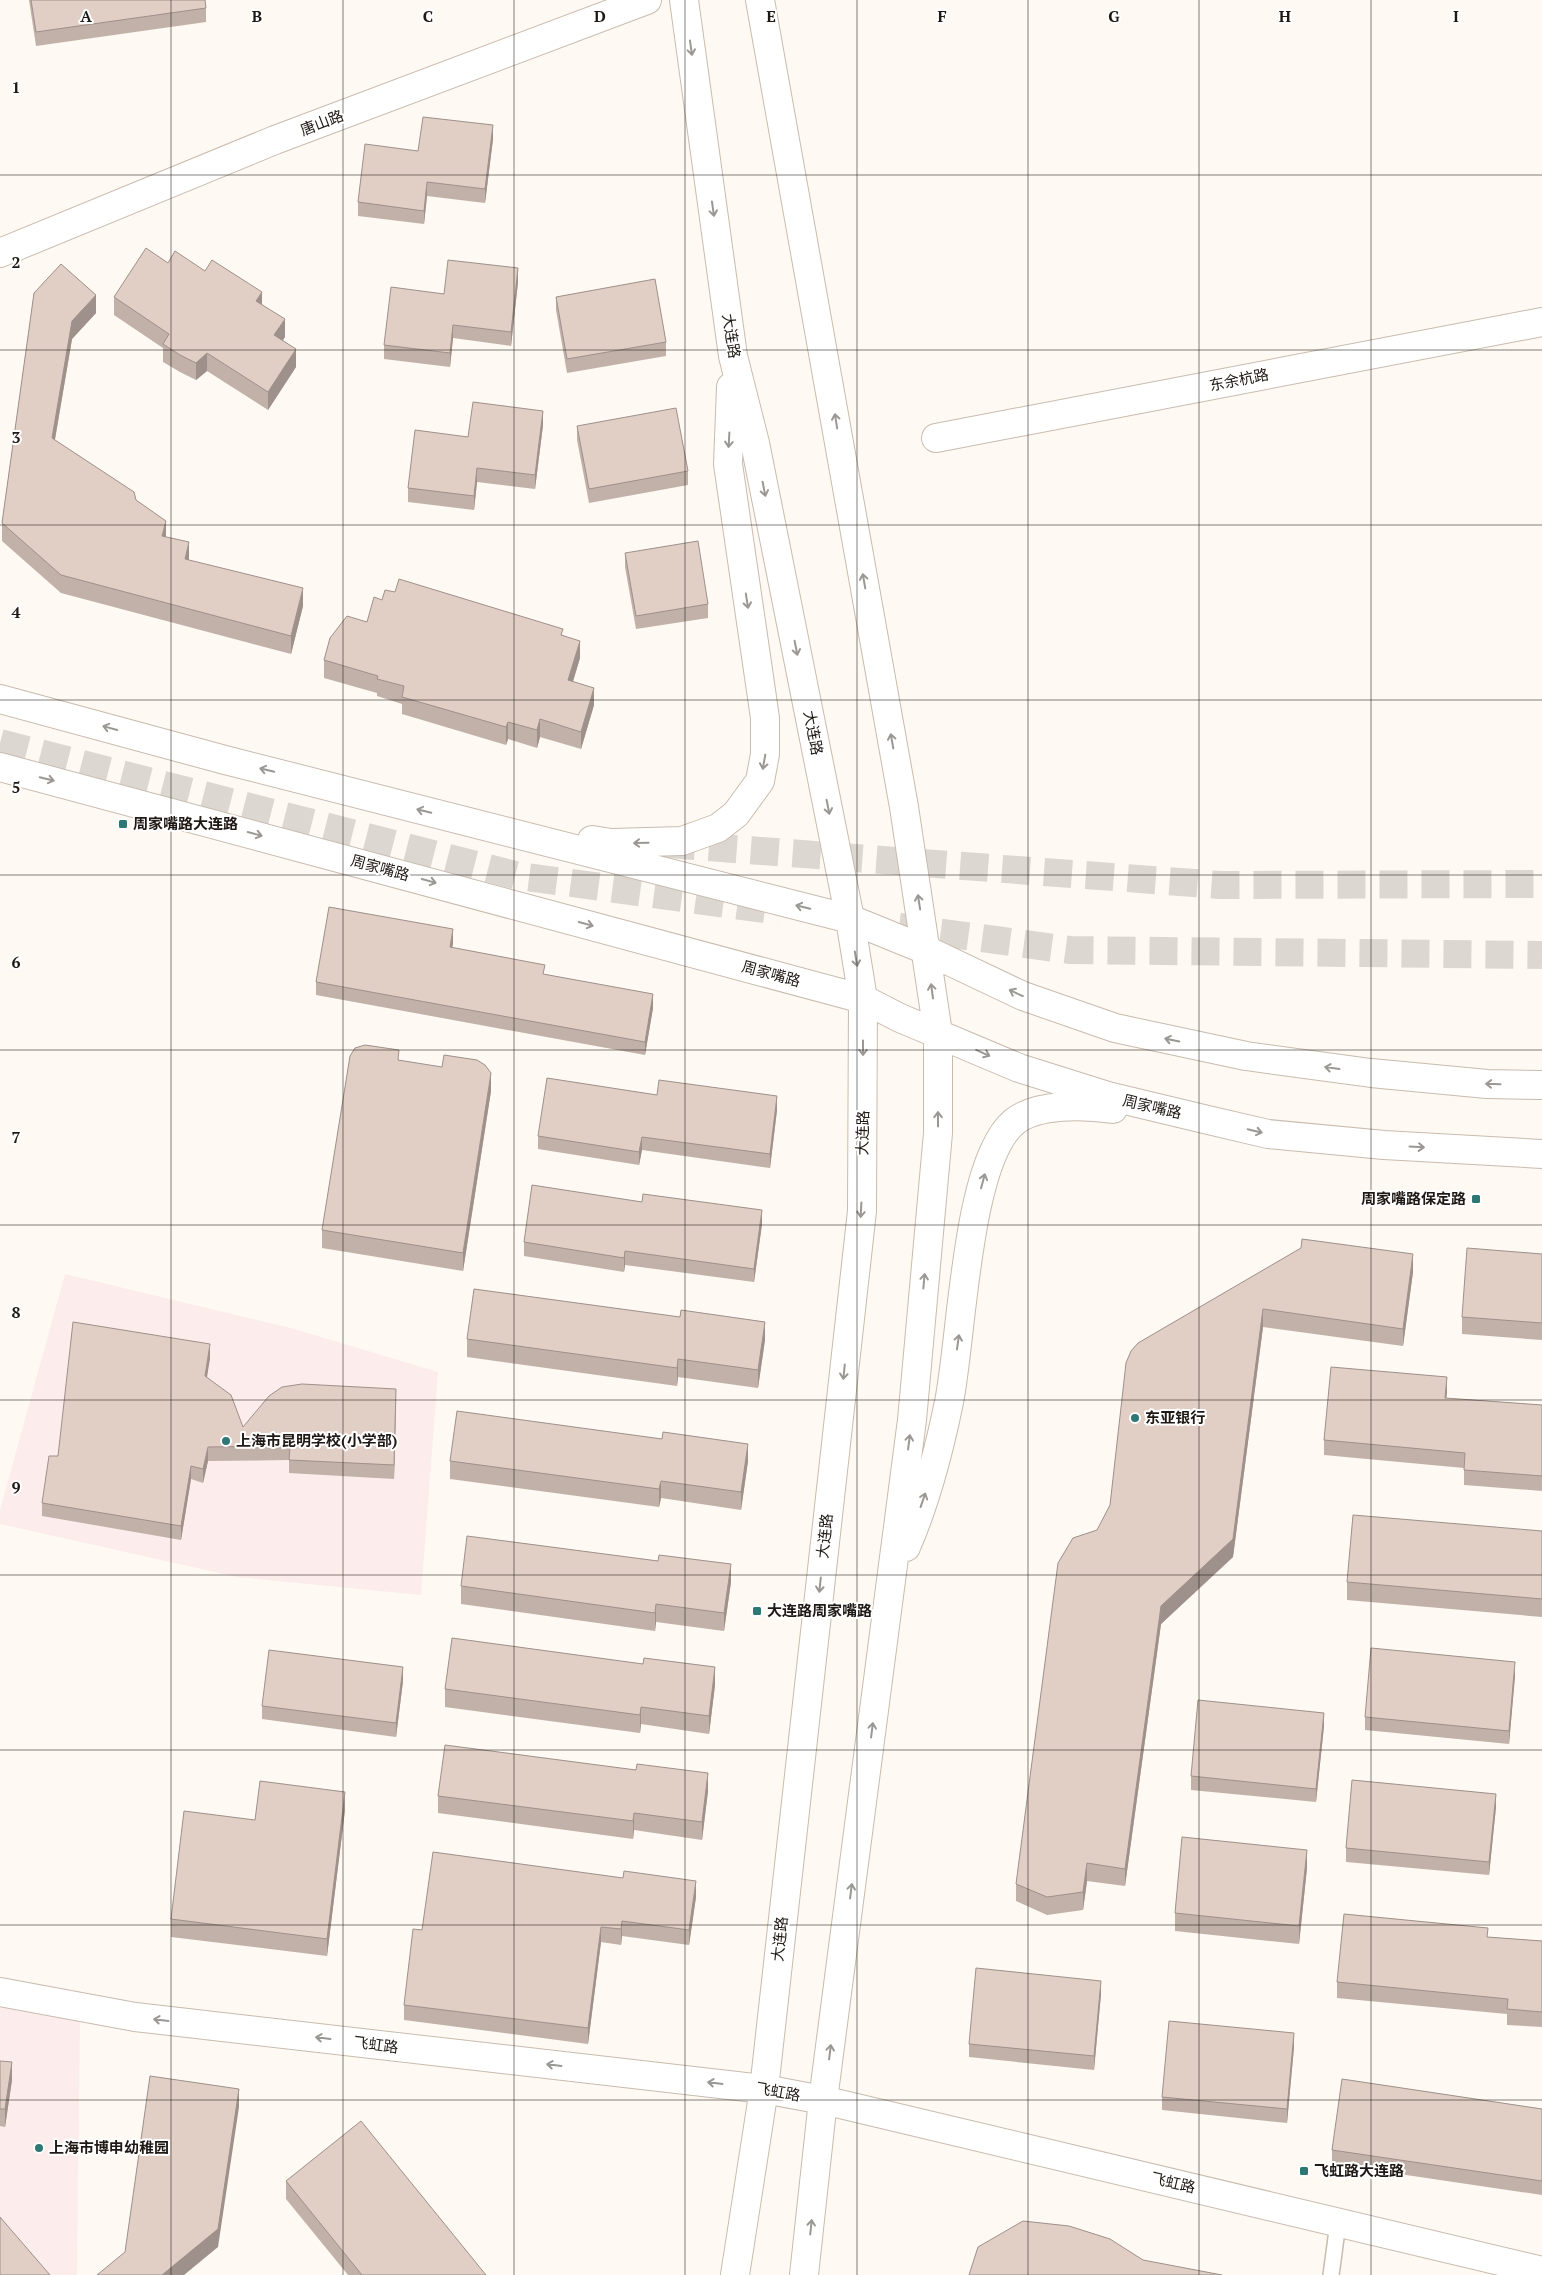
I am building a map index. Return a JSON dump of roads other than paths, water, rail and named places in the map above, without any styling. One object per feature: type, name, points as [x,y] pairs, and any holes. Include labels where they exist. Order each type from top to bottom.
[{"type":"main road","name":"唐山路","points":[[0,253],[275,140],[647,0]]},
{"type":"main road","name":"大连路","points":[[684,0],[733,356],[755,443],[850,919],[863,999],[862,1211],[764,2089],[735,2275]]},
{"type":"main road","points":[[760,0],[904,807],[938,1033],[938,1133],[912,1420],[823,2100],[804,2275]]},
{"type":"main road","name":"东余杭路","points":[[936,438],[1542,322]]},
{"type":"main road","points":[[472,823],[611,843],[682,841],[718,828],[736,814],[760,781],[765,754],[765,718],[728,464],[733,356]]},
{"type":"main road","points":[[0,699],[235,762],[850,919],[926,950],[1023,996],[1115,1028],[1246,1056],[1332,1068],[1487,1084],[1542,1085]]},
{"type":"main road","name":"周家嘴路","points":[[0,767],[863,999],[900,1018],[1028,1071],[1108,1096],[1268,1134],[1384,1145],[1542,1154]]},
{"type":"main road","points":[[892,1578],[912,1534],[926,1493],[949,1401],[977,1204],[988,1164],[998,1141],[1014,1122],[1031,1112],[1056,1109],[1088,1106],[1208,1120]]},
{"type":"main road","name":"飞虹路","points":[[0,1992],[135,2017],[764,2089],[823,2100],[1542,2271]]},
{"type":"lane","points":[[1331,2275],[1338,2223]]},
{"type":"tunnel","points":[[0,743],[519,876],[779,911]]},
{"type":"tunnel","points":[[667,844],[1220,885],[1542,884]]},
{"type":"tunnel","points":[[899,927],[1070,950],[1542,955]]},
{"type":"place","name":"周家嘴路大连路","points":[[123,824]]},
{"type":"place","name":"周家嘴路保定路","points":[[1476,1199]]},
{"type":"place","name":"东亚银行","points":[[1135,1418]]},
{"type":"place","name":"上海市昆明学校(小学部)","points":[[226,1441]]},
{"type":"place","name":"大连路周家嘴路","points":[[757,1611]]},
{"type":"place","name":"上海市博申幼稚园","points":[[39,2148]]},
{"type":"place","name":"飞虹路大连路","points":[[1304,2171]]}]
